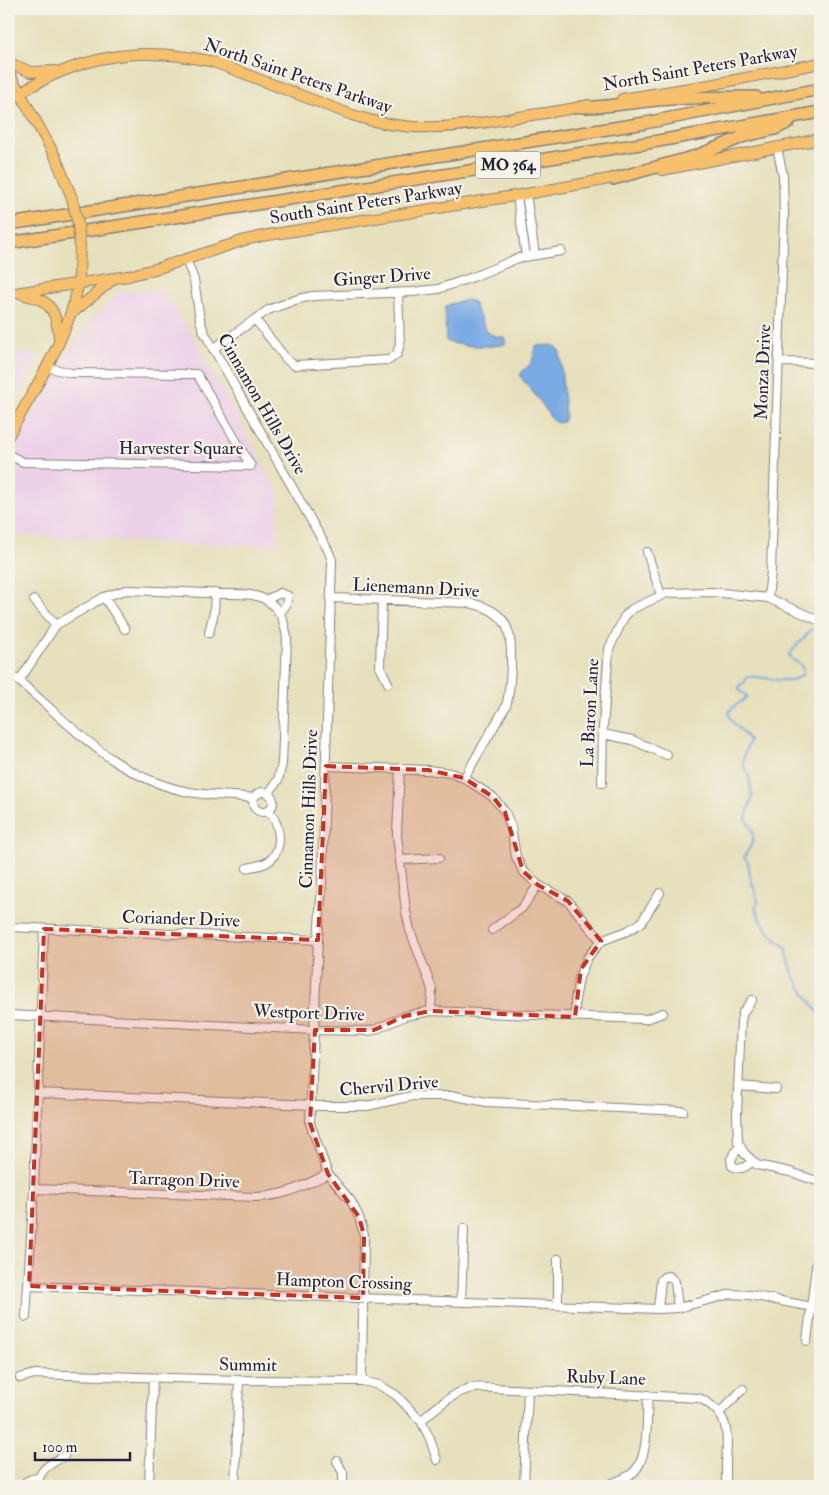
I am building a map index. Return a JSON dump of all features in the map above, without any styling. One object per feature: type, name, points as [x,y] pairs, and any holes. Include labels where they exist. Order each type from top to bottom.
[{"type":"highway","name":"MO 364","points":[[9,224],[626,126],[820,89]]},
{"type":"highway","points":[[582,107],[600,108],[649,100],[780,97]]},
{"type":"highway","name":"MO 364","points":[[9,243],[657,141],[820,112]]},
{"type":"highway","points":[[613,178],[696,156],[744,136],[775,129],[798,117]]},
{"type":"highway","points":[[9,250],[41,238]]},
{"type":"main road","name":"North Saint Peters Parkway","points":[[9,99],[62,71],[120,55],[156,53],[214,62],[368,120],[414,128],[448,128],[733,81],[820,63]]},
{"type":"main road","points":[[9,63],[31,72],[62,71]]},
{"type":"main road","points":[[9,73],[55,156],[72,198],[78,224],[80,247],[78,284],[70,316],[60,342],[9,435]]},
{"type":"main road","name":"South Saint Peters Parkway","points":[[11,294],[114,279],[140,273],[262,236],[522,195],[820,139]]},
{"type":"main road","points":[[70,316],[114,279]]},
{"type":"main road","points":[[11,294],[36,297],[48,304],[54,312],[58,324],[60,342]]},
{"type":"street","name":"Monza Drive","points":[[768,598],[771,571],[784,214],[783,176],[777,147]]},
{"type":"street","points":[[522,195],[530,255]]},
{"type":"street","name":"Ginger Drive","points":[[213,349],[274,307],[305,298],[432,290],[450,286],[530,255],[561,251]]},
{"type":"street","name":"Cinnamon Hills Drive","points":[[186,259],[194,280],[200,320],[204,332],[332,560],[322,884],[310,1123],[328,1174],[351,1201],[359,1217],[364,1235],[362,1381]]},
{"type":"street","points":[[256,319],[287,360],[294,365],[389,360],[397,354],[400,344],[398,293]]},
{"type":"street","points":[[779,362],[820,363]]},
{"type":"street","name":"Harvester Square","points":[[9,455],[23,462],[251,466],[197,374],[71,373],[46,367]]},
{"type":"street","points":[[648,552],[661,595]]},
{"type":"street","points":[[20,681],[56,625],[104,597],[126,590],[248,595],[266,600],[280,613],[284,621],[287,639],[282,764],[278,780],[269,793]]},
{"type":"street","name":"La Baron Lane","points":[[602,783],[606,667],[609,649],[624,617],[632,608],[661,595],[683,592],[713,592],[768,598],[820,621]]},
{"type":"street","points":[[209,634],[214,612],[215,593]]},
{"type":"street","points":[[266,600],[280,593],[288,596],[286,605],[280,613]]},
{"type":"street","points":[[104,597],[124,630]]},
{"type":"street","name":"Lienemann Drive","points":[[331,598],[470,603],[487,606],[499,615],[510,633],[512,646],[509,696],[506,706],[464,778]]},
{"type":"street","points":[[34,600],[56,625]]},
{"type":"street","points":[[382,600],[380,667],[388,683]]},
{"type":"street","points":[[9,675],[20,681],[86,741],[119,765],[152,785],[190,792],[254,798]]},
{"type":"street","points":[[603,734],[632,740],[667,755]]},
{"type":"street","points":[[326,766],[400,768],[450,773],[464,778],[493,798],[505,812],[511,827],[516,857],[524,871],[538,885],[568,901],[601,940]]},
{"type":"street","points":[[400,768],[397,835],[400,860],[410,930],[432,989],[431,1011]]},
{"type":"street","points":[[261,792],[269,793],[272,796],[273,803],[264,812],[258,810],[253,805],[254,798],[261,792]]},
{"type":"street","points":[[247,868],[266,862],[273,857],[278,844],[279,828],[268,810]]},
{"type":"street","points":[[400,860],[439,858]]},
{"type":"street","points":[[492,930],[522,908],[538,885]]},
{"type":"street","points":[[575,1017],[575,1000],[581,969],[601,940],[627,931],[641,923],[660,893]]},
{"type":"street","name":"Coriander Drive","points":[[9,927],[318,940]]},
{"type":"street","points":[[26,1317],[34,1189],[44,929]]},
{"type":"street","points":[[752,1000],[744,1012],[742,1021],[736,1130],[740,1145],[752,1162],[757,1165],[790,1172],[820,1182]]},
{"type":"street","name":"Westport Drive","points":[[9,1015],[315,1030],[374,1030],[405,1016],[431,1011],[646,1019],[663,1013]]},
{"type":"street","points":[[738,1086],[776,1089]]},
{"type":"street","name":"Chervil Drive","points":[[38,1093],[367,1106],[412,1096],[455,1096],[487,1102],[683,1111]]},
{"type":"street","points":[[740,1145],[731,1159],[732,1166],[737,1169],[743,1169],[752,1162]]},
{"type":"street","name":"Tarragon Drive","points":[[34,1189],[263,1197],[288,1193],[328,1174]]},
{"type":"street","points":[[461,1302],[464,1228]]},
{"type":"street","points":[[807,1341],[816,1268],[820,1252]]},
{"type":"street","points":[[558,1259],[558,1305]]},
{"type":"street","points":[[658,1309],[661,1280],[669,1276],[675,1282],[678,1308]]},
{"type":"street","name":"Hampton Crossing","points":[[29,1286],[658,1309],[678,1308],[731,1294],[812,1307]]},
{"type":"street","name":"Summit","points":[[20,1378],[35,1374],[239,1380],[362,1381],[379,1385],[404,1402],[421,1421],[437,1460]]},
{"type":"street","points":[[149,1486],[153,1378]]},
{"type":"street","points":[[235,1486],[239,1380]]},
{"type":"street","name":"Ruby Lane","points":[[421,1421],[433,1410],[470,1388],[699,1398],[711,1404],[719,1413]]},
{"type":"street","points":[[727,1486],[727,1428],[719,1413],[743,1389]]},
{"type":"street","points":[[524,1486],[528,1390]]},
{"type":"street","points":[[605,1486],[627,1477],[642,1460],[648,1395]]},
{"type":"street","points":[[22,1486],[30,1479],[38,1482],[45,1467],[64,1456]]},
{"type":"street","points":[[337,1462],[343,1473],[343,1486]]},
{"type":"highlighted area","points":[[326,766],[428,770],[464,778],[493,797],[505,812],[523,871],[538,885],[568,901],[601,941],[581,969],[575,1017],[431,1011],[405,1016],[374,1030],[315,1030],[310,1123],[328,1174],[359,1217],[364,1235],[363,1298],[29,1286],[44,929],[318,940]]},
{"type":"shaded area","points":[[161,290],[188,328],[278,492],[277,545],[207,545],[9,535],[9,455],[67,355],[97,314],[120,291]]},
{"type":"shaded area","points":[[9,330],[16,353],[39,355],[9,414]]},
{"type":"water","points":[[467,300],[472,301],[474,304],[486,331],[494,336],[504,337],[505,344],[476,346],[446,341],[445,308],[450,304]]},
{"type":"water","points":[[552,345],[557,347],[560,353],[565,416],[563,422],[558,423],[553,421],[520,376],[532,362],[536,346]]},
{"type":"waterway","points":[[811,629],[789,655],[802,667],[803,674],[791,680],[747,677],[745,682],[739,686],[739,690],[747,696],[731,709],[729,713],[732,721],[749,741],[743,764],[749,777],[752,797],[746,819],[752,831],[753,839],[744,857],[748,862],[751,881],[758,902],[755,908],[768,931],[786,947],[795,977],[820,1015]]}]
